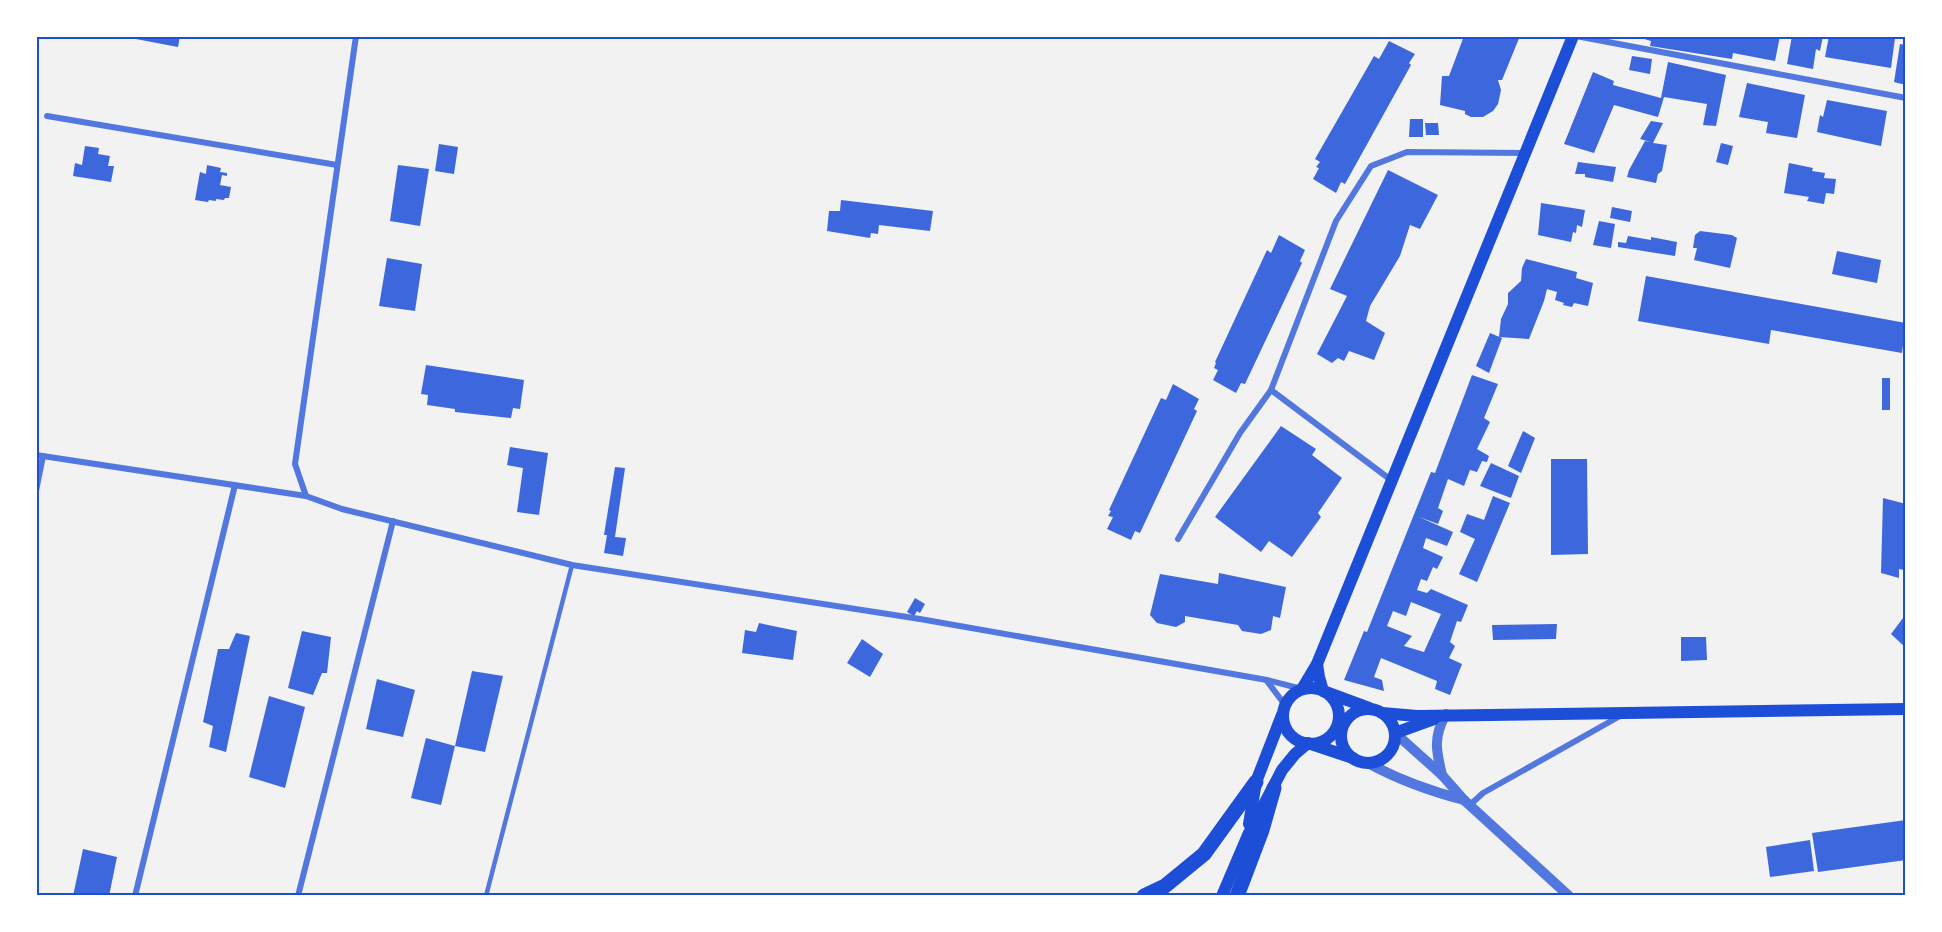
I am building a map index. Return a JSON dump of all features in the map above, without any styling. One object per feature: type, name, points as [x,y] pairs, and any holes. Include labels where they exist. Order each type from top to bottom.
[{"type":"highway","points":[[1144,896],[1165,886],[1204,854],[1256,783]]},
{"type":"highway","points":[[1237,896],[1262,830],[1274,788]]},
{"type":"main road","points":[[1302,689],[1317,664],[1575,36]]},
{"type":"main road","points":[[1222,896],[1248,835],[1282,770],[1308,743],[1317,743],[1331,735],[1338,719],[1335,703],[1323,691],[1318,677],[1317,664]]},
{"type":"main road","points":[[1248,835],[1256,783],[1284,709],[1295,693],[1302,689],[1316,688],[1389,718],[1395,733],[1391,750],[1385,757],[1368,763],[1294,738],[1288,731],[1284,709]]},
{"type":"main road","points":[[1353,758],[1343,746],[1342,730],[1344,723],[1356,712],[1376,711],[1417,716],[1906,709]]},
{"type":"main road","points":[[1395,733],[1446,714]]},
{"type":"street","points":[[306,496],[295,464],[356,36]]},
{"type":"street","points":[[1575,36],[1906,98]]},
{"type":"street","points":[[46,116],[337,165]]},
{"type":"street","points":[[1178,539],[1240,433],[1270,390],[1336,220],[1371,166],[1407,152],[1525,153]]},
{"type":"street","points":[[1270,390],[1391,480]]},
{"type":"street","points":[[36,491],[39,455],[306,496],[342,509],[572,565],[920,619],[1267,680],[1302,689]]},
{"type":"street","points":[[135,896],[235,485]]},
{"type":"street","points":[[298,896],[393,521]]},
{"type":"street","points":[[1267,680],[1284,709]]},
{"type":"street","points":[[1368,763],[1431,791],[1467,802],[1626,713]]},
{"type":"street","points":[[1442,775],[1436,742],[1437,729],[1446,714]]},
{"type":"street","points":[[1395,733],[1569,896]]},
{"type":"lane","points":[[486,896],[572,565]]},
{"type":"building","points":[[120,36],[180,36],[178,47]]},
{"type":"building","points":[[1464,36],[1520,36],[1502,80],[1498,80],[1501,90],[1498,104],[1493,111],[1483,117],[1471,117],[1465,114],[1465,111],[1440,105],[1442,76],[1449,76]]},
{"type":"building","points":[[1634,36],[1780,36],[1775,61],[1733,53],[1732,59],[1650,46],[1651,41]]},
{"type":"building","points":[[1792,36],[1823,36],[1820,51],[1816,49],[1813,69],[1787,64]]},
{"type":"building","points":[[1829,36],[1895,38],[1891,68],[1825,57]]},
{"type":"building","points":[[1389,41],[1415,54],[1345,184],[1341,182],[1336,193],[1313,179],[1320,162],[1315,159],[1374,56],[1379,59]]},
{"type":"building","points":[[1900,44],[1906,45],[1906,85],[1894,82]]},
{"type":"building","points":[[1632,56],[1652,59],[1650,74],[1629,70]]},
{"type":"building","points":[[1668,62],[1726,75],[1716,126],[1703,125],[1707,104],[1664,97],[1658,117],[1614,105],[1594,153],[1564,144],[1593,72],[1614,81],[1613,85],[1661,98]]},
{"type":"building","points":[[1747,83],[1805,95],[1797,138],[1766,133],[1768,122],[1739,117]]},
{"type":"building","points":[[1827,100],[1887,111],[1881,146],[1817,132],[1820,115],[1823,117]]},
{"type":"building","points":[[1410,119],[1423,119],[1423,137],[1409,137]]},
{"type":"building","points":[[1651,121],[1663,123],[1653,143],[1667,145],[1662,171],[1658,174],[1656,183],[1627,177],[1645,141],[1651,142],[1640,139]]},
{"type":"building","points":[[1425,123],[1438,123],[1439,135],[1426,135]]},
{"type":"building","points":[[1721,143],[1733,146],[1728,165],[1716,162]]},
{"type":"building","points":[[439,144],[458,147],[454,174],[435,171]]},
{"type":"building","points":[[85,146],[99,148],[98,154],[110,156],[108,166],[114,166],[111,182],[73,176],[75,163],[82,165]]},
{"type":"building","points":[[1578,162],[1616,167],[1613,182],[1585,177],[1585,174],[1575,174]]},
{"type":"building","points":[[1789,163],[1813,168],[1812,171],[1825,173],[1824,178],[1836,179],[1834,194],[1826,193],[1824,204],[1807,201],[1809,197],[1784,193]]},
{"type":"building","points":[[207,165],[221,168],[220,172],[227,173],[227,176],[222,175],[220,185],[231,187],[229,198],[208,202],[195,200],[200,172],[206,174]]},
{"type":"building","points":[[398,165],[429,169],[420,226],[390,221]]},
{"type":"building","points":[[1388,170],[1438,195],[1420,229],[1410,225],[1400,256],[1370,306],[1366,321],[1385,333],[1374,360],[1349,351],[1344,361],[1338,358],[1332,363],[1317,354],[1347,296],[1330,289]]},
{"type":"building","points":[[841,200],[933,211],[930,231],[879,225],[878,234],[871,233],[870,238],[827,231],[829,211],[840,211]]},
{"type":"building","points":[[1541,203],[1585,210],[1582,227],[1577,225],[1571,242],[1538,235]]},
{"type":"building","points":[[1612,207],[1632,211],[1630,222],[1610,218]]},
{"type":"building","points":[[1599,221],[1615,224],[1611,248],[1593,245]]},
{"type":"building","points":[[1700,231],[1732,235],[1737,238],[1730,268],[1694,260],[1697,248],[1693,248],[1695,235]]},
{"type":"building","points":[[1279,235],[1305,250],[1300,261],[1302,263],[1245,384],[1241,383],[1236,393],[1213,380],[1218,370],[1214,368],[1215,362],[1267,250],[1271,253]]},
{"type":"building","points":[[1628,236],[1651,240],[1651,237],[1677,242],[1675,256],[1618,247],[1618,242],[1626,243]]},
{"type":"building","points":[[1837,251],[1881,260],[1877,283],[1832,274]]},
{"type":"building","points":[[387,258],[422,264],[415,311],[379,306]]},
{"type":"building","points":[[1526,259],[1577,272],[1576,278],[1593,283],[1588,306],[1574,303],[1572,307],[1563,305],[1564,303],[1555,300],[1557,292],[1547,289],[1529,339],[1499,337],[1501,319],[1508,304],[1508,293],[1521,281],[1522,268]]},
{"type":"building","points":[[1646,276],[1906,323],[1902,353],[1771,330],[1769,344],[1638,321]]},
{"type":"building","points":[[1490,333],[1502,338],[1489,373],[1476,366]]},
{"type":"building","points":[[426,365],[524,380],[520,409],[513,408],[511,418],[455,412],[455,409],[427,405],[428,395],[421,394]]},
{"type":"building","points":[[1472,375],[1498,384],[1484,418],[1490,422],[1477,449],[1489,456],[1487,462],[1482,461],[1477,472],[1470,470],[1464,486],[1448,479],[1438,508],[1443,511],[1438,524],[1419,517],[1453,532],[1447,546],[1426,538],[1423,548],[1443,557],[1437,569],[1433,567],[1427,581],[1421,579],[1417,590],[1427,593],[1431,589],[1468,605],[1461,622],[1457,621],[1450,642],[1455,646],[1449,658],[1462,664],[1450,695],[1435,689],[1437,681],[1381,658],[1374,677],[1382,680],[1384,691],[1344,680],[1364,631],[1367,632],[1431,472],[1435,473]],"holes":[[[1411,602],[1441,614],[1424,652],[1404,646],[1412,636],[1387,626],[1393,611],[1406,616]]]},
{"type":"building","points":[[1882,378],[1890,378],[1890,410],[1882,410]]},
{"type":"building","points":[[1173,384],[1199,399],[1194,409],[1197,411],[1140,533],[1135,531],[1131,540],[1107,529],[1113,517],[1108,516],[1111,511],[1109,510],[1161,398],[1166,400]]},
{"type":"building","points":[[1281,426],[1316,449],[1312,455],[1342,478],[1318,513],[1321,517],[1292,557],[1269,541],[1261,552],[1215,517]]},
{"type":"building","points":[[1523,431],[1535,438],[1521,473],[1508,466]]},
{"type":"building","points":[[510,447],[548,453],[539,515],[517,512],[523,468],[507,465]]},
{"type":"building","points":[[1551,459],[1587,459],[1588,554],[1551,555]]},
{"type":"building","points":[[1491,463],[1519,476],[1511,498],[1480,486]]},
{"type":"building","points":[[615,467],[625,468],[615,537],[626,538],[623,556],[604,553],[607,535],[604,535]]},
{"type":"building","points":[[1493,496],[1510,503],[1477,582],[1459,574],[1475,539],[1460,532],[1467,514],[1484,520]]},
{"type":"building","points":[[1883,498],[1906,504],[1906,560],[1904,570],[1899,569],[1899,578],[1881,573]]},
{"type":"building","points":[[1219,573],[1286,587],[1280,618],[1273,616],[1271,630],[1261,634],[1242,631],[1238,625],[1185,616],[1185,622],[1176,627],[1157,623],[1150,615],[1160,574],[1218,584]]},
{"type":"building","points":[[915,598],[925,604],[920,613],[917,611],[914,616],[907,612]]},
{"type":"building","points":[[1903,618],[1906,620],[1906,648],[1891,634]]},
{"type":"building","points":[[759,623],[797,631],[793,660],[742,653],[745,630],[756,632]]},
{"type":"building","points":[[1557,624],[1556,639],[1493,640],[1492,625]]},
{"type":"building","points":[[302,631],[331,637],[327,673],[322,673],[313,695],[288,688]]},
{"type":"building","points":[[236,633],[250,636],[226,752],[209,747],[213,726],[203,722],[218,649],[229,649]]},
{"type":"building","points":[[1681,637],[1706,637],[1707,660],[1681,661]]},
{"type":"building","points":[[862,639],[883,654],[870,677],[847,663]]},
{"type":"building","points":[[472,671],[503,676],[485,752],[455,746]]},
{"type":"building","points":[[377,679],[415,690],[403,737],[366,729]]},
{"type":"building","points":[[269,696],[305,707],[285,788],[249,777]]},
{"type":"building","points":[[426,738],[455,746],[441,805],[411,798]]},
{"type":"building","points":[[1906,820],[1906,860],[1818,872],[1812,833]]},
{"type":"building","points":[[1810,840],[1814,871],[1770,877],[1766,847]]},
{"type":"building","points":[[83,849],[117,857],[109,896],[73,896]]}]
